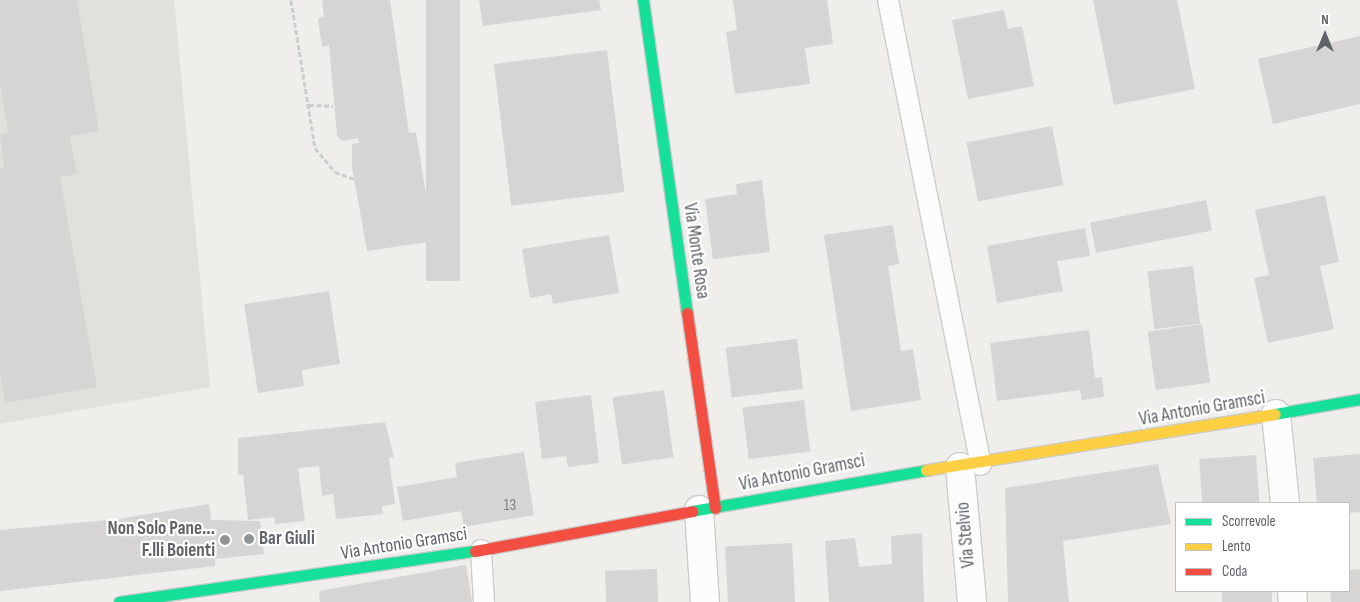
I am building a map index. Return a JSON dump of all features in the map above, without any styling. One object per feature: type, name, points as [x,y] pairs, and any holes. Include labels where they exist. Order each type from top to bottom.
[{"type":"street","name":"Via Monte Rosa","points":[[642,0],[686,308],[707,509]]},
{"type":"street","name":"Via Antonio Gramsci","points":[[119,602],[250,594],[899,473],[971,466],[1360,399]]},
{"type":"street","points":[[1276,414],[1285,502]]},
{"type":"street","name":"Via Stelvio","points":[[971,466],[972,602]]},
{"type":"street","points":[[705,602],[707,509]]},
{"type":"lane","points":[[888,0],[971,466]]},
{"type":"lane","points":[[481,550],[484,602]]},
{"type":"path","points":[[292,0],[315,148],[335,172],[354,179]]},
{"type":"path","points":[[309,105],[333,106]]},
{"type":"shaded area","points":[[0,0],[174,0],[210,387],[0,424]]},
{"type":"building","points":[[0,0],[77,0],[99,131],[70,136],[77,174],[60,177],[97,387],[5,403],[0,373],[0,169],[4,168],[0,134],[8,133],[0,84]]},
{"type":"building","points":[[322,0],[390,0],[409,133],[416,132],[427,201],[436,200],[441,240],[367,251],[352,167],[352,144],[359,143],[358,138],[342,141],[337,136],[329,45],[322,47],[318,18],[324,17]]},
{"type":"building","points":[[426,0],[460,0],[460,281],[426,281]]},
{"type":"building","points":[[479,0],[599,0],[601,10],[483,26]]},
{"type":"building","points":[[733,0],[827,0],[833,44],[805,48],[810,84],[735,94],[726,32],[737,30]]},
{"type":"building","points":[[1093,0],[1177,0],[1195,89],[1114,105]]},
{"type":"building","points":[[1004,10],[1008,29],[1022,26],[1034,86],[968,99],[952,20]]},
{"type":"building","points":[[1360,36],[1360,104],[1273,124],[1258,59]]},
{"type":"building","points":[[607,50],[624,192],[511,206],[494,64]]},
{"type":"building","points":[[1052,126],[1063,185],[978,201],[967,143]]},
{"type":"building","points":[[762,180],[770,252],[713,259],[705,199],[737,194],[736,184]]},
{"type":"building","points":[[1325,195],[1339,262],[1320,266],[1334,329],[1268,343],[1254,278],[1269,275],[1255,210]]},
{"type":"building","points":[[1206,200],[1212,230],[1096,253],[1090,223]]},
{"type":"building","points":[[893,225],[899,264],[888,266],[901,351],[913,349],[921,400],[851,411],[824,235]]},
{"type":"building","points":[[1085,228],[1090,256],[1057,261],[1063,291],[997,303],[987,246]]},
{"type":"building","points":[[609,235],[619,293],[553,304],[551,294],[530,298],[522,249]]},
{"type":"building","points":[[1193,266],[1200,324],[1154,329],[1147,272]]},
{"type":"building","points":[[329,291],[340,364],[302,370],[304,386],[258,393],[244,304]]},
{"type":"building","points":[[1202,324],[1210,382],[1156,390],[1148,332]]},
{"type":"building","points":[[1089,330],[1095,378],[1102,377],[1104,397],[1082,400],[1080,390],[997,401],[990,343]]},
{"type":"building","points":[[797,339],[803,389],[732,397],[726,348]]},
{"type":"building","points":[[664,390],[673,457],[622,465],[613,397]]},
{"type":"building","points":[[591,395],[599,463],[568,467],[566,456],[542,459],[535,402]]},
{"type":"building","points":[[804,400],[810,452],[749,459],[742,408]]},
{"type":"building","points":[[385,422],[394,457],[389,458],[395,504],[382,506],[383,514],[336,519],[333,494],[322,496],[319,466],[298,468],[305,521],[275,524],[274,517],[248,520],[243,475],[238,475],[238,438]]},
{"type":"building","points":[[524,452],[534,515],[464,527],[461,511],[403,521],[397,487],[457,477],[455,463]]},
{"type":"building","points":[[1360,454],[1360,512],[1350,513],[1350,502],[1317,502],[1313,458]]},
{"type":"building","points":[[1256,455],[1259,502],[1202,502],[1199,459]]},
{"type":"building","points":[[1158,464],[1171,524],[1063,541],[1069,602],[1008,602],[1005,488]]},
{"type":"building","points":[[209,504],[211,520],[260,521],[264,554],[215,559],[215,566],[0,591],[0,530],[118,519]]},
{"type":"building","points":[[922,533],[924,602],[829,602],[825,541],[855,538],[859,567],[892,564],[891,536]]},
{"type":"building","points":[[792,543],[795,602],[728,602],[725,547]]},
{"type":"building","points":[[466,565],[472,602],[320,602],[319,591]]},
{"type":"building","points":[[657,569],[658,602],[606,602],[605,571]]},
{"type":"building","points":[[1360,569],[1360,602],[1331,602],[1330,592],[1350,592],[1350,570]]},
{"type":"building","points":[[1222,592],[1272,592],[1272,602],[1222,602]]},
{"type":"traffic: fast","points":[[643,0],[687,313]]},
{"type":"traffic: fast","points":[[1275,414],[1360,399]]},
{"type":"traffic: fast","points":[[692,511],[926,470]]},
{"type":"traffic: fast","points":[[119,602],[475,551]]},
{"type":"traffic: slow","points":[[926,470],[1275,414]]},
{"type":"traffic: jam","points":[[687,313],[715,508]]},
{"type":"traffic: jam","points":[[475,551],[692,511]]},
{"type":"place","name":"Bar Giuli","points":[[249,539]]},
{"type":"place","name":"Non Solo Pane... F.lli Boienti","points":[[225,540]]}]
